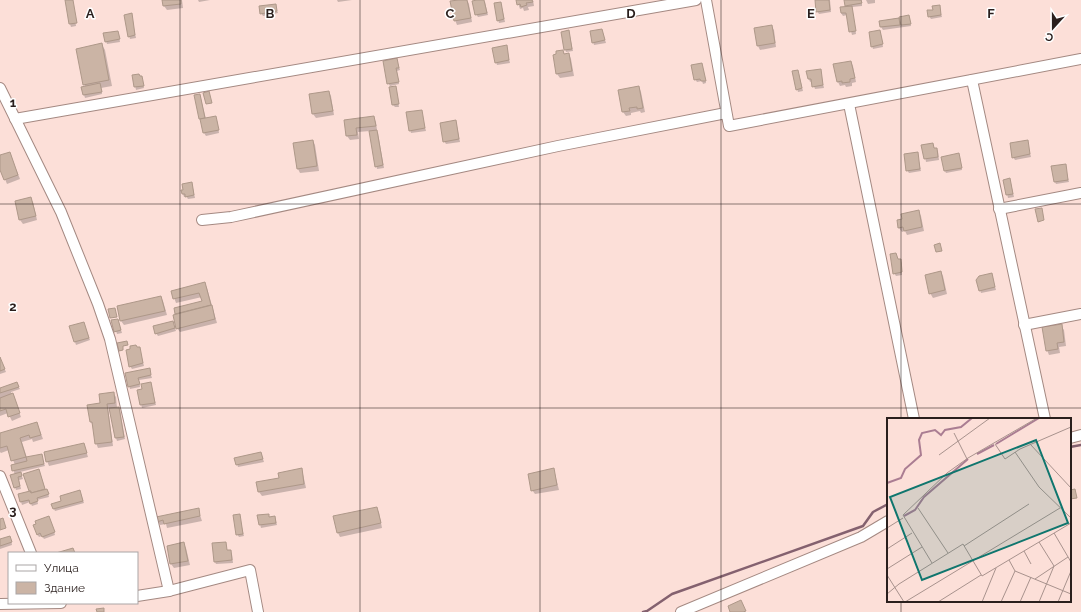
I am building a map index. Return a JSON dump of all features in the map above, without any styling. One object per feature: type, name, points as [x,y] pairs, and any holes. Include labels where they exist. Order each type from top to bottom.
[{"type":"street","points":[[15,119],[696,0]]},
{"type":"street","points":[[706,0],[729,126],[1081,60]]},
{"type":"street","points":[[972,80],[1045,418]]},
{"type":"street","points":[[0,88],[61,212],[108,332],[168,590]]},
{"type":"street","points":[[849,104],[914,418]]},
{"type":"street","points":[[202,220],[239,215],[558,146],[726,113]]},
{"type":"street","points":[[999,209],[1081,193]]},
{"type":"street","points":[[1024,325],[1081,314]]},
{"type":"street","points":[[1071,438],[1081,436]]},
{"type":"street","points":[[0,476],[31,552]]},
{"type":"street","points":[[680,612],[862,537],[887,522]]},
{"type":"street","points":[[138,596],[250,570],[258,612]]},
{"type":"building","points":[[65,0],[73,0],[77,23],[69,24]]},
{"type":"building","points":[[162,0],[181,0],[181,4],[163,6]]},
{"type":"building","points":[[467,0],[471,18],[454,21],[450,1]]},
{"type":"building","points":[[484,0],[487,13],[475,15],[472,1]]},
{"type":"building","points":[[516,0],[532,0],[533,2],[526,3],[527,5],[521,7],[520,4],[517,5]]},
{"type":"building","points":[[815,0],[829,0],[830,10],[816,12]]},
{"type":"building","points":[[844,0],[861,0],[862,3],[845,6]]},
{"type":"building","points":[[501,2],[504,19],[497,21],[494,3]]},
{"type":"building","points":[[276,4],[277,11],[260,14],[259,6]]},
{"type":"building","points":[[940,5],[941,15],[928,17],[927,10],[933,10],[932,6]]},
{"type":"building","points":[[852,6],[856,31],[849,32],[846,13],[841,13],[840,7]]},
{"type":"building","points":[[132,13],[135,35],[128,37],[124,15]]},
{"type":"building","points":[[909,15],[911,24],[901,25],[899,17]]},
{"type":"building","points":[[899,18],[900,25],[880,27],[879,21]]},
{"type":"building","points":[[772,25],[775,43],[757,46],[754,28]]},
{"type":"building","points":[[602,29],[605,40],[592,43],[590,31]]},
{"type":"building","points":[[569,30],[572,49],[564,50],[561,32]]},
{"type":"building","points":[[880,30],[883,44],[871,47],[869,32]]},
{"type":"building","points":[[118,31],[120,39],[105,42],[103,33]]},
{"type":"building","points":[[102,43],[109,80],[83,85],[76,49]]},
{"type":"building","points":[[507,45],[509,60],[495,63],[492,48]]},
{"type":"building","points":[[563,50],[564,54],[569,53],[572,71],[556,74],[553,55],[556,54],[556,51]]},
{"type":"building","points":[[397,58],[399,68],[396,68],[399,82],[387,84],[383,61]]},
{"type":"building","points":[[851,61],[855,78],[850,79],[850,82],[837,82],[833,64]]},
{"type":"building","points":[[702,63],[706,81],[701,81],[700,79],[694,80],[691,65]]},
{"type":"building","points":[[821,69],[823,85],[812,87],[811,79],[808,79],[806,71]]},
{"type":"building","points":[[798,70],[802,88],[796,90],[792,71]]},
{"type":"building","points":[[139,74],[142,76],[144,86],[134,87],[132,75]]},
{"type":"building","points":[[100,83],[102,92],[83,95],[81,87]]},
{"type":"building","points":[[396,86],[399,104],[392,105],[389,87]]},
{"type":"building","points":[[639,86],[643,108],[629,108],[630,111],[622,112],[618,90]]},
{"type":"building","points":[[209,91],[212,103],[206,104],[203,93]]},
{"type":"building","points":[[329,91],[333,111],[312,114],[309,94]]},
{"type":"building","points":[[200,94],[205,118],[199,119],[194,95]]},
{"type":"building","points":[[422,110],[425,128],[409,131],[406,112]]},
{"type":"building","points":[[216,116],[219,130],[203,133],[200,119]]},
{"type":"building","points":[[374,116],[376,126],[356,128],[357,135],[346,136],[344,120]]},
{"type":"building","points":[[456,120],[459,139],[443,142],[440,123]]},
{"type":"building","points":[[377,130],[383,165],[375,167],[369,131]]},
{"type":"building","points":[[313,140],[317,166],[297,169],[293,143]]},
{"type":"building","points":[[1028,140],[1030,154],[1012,158],[1010,143]]},
{"type":"building","points":[[933,143],[934,148],[937,148],[938,157],[924,159],[921,145]]},
{"type":"building","points":[[10,152],[18,175],[4,180],[0,170],[0,155]]},
{"type":"building","points":[[918,152],[920,169],[906,171],[904,154]]},
{"type":"building","points":[[959,153],[962,168],[944,171],[941,157]]},
{"type":"building","points":[[1066,164],[1068,180],[1054,182],[1051,166]]},
{"type":"building","points":[[1010,178],[1013,194],[1006,195],[1003,180]]},
{"type":"building","points":[[192,182],[194,195],[185,197],[185,194],[182,194],[181,190],[183,190],[182,184]]},
{"type":"building","points":[[31,197],[36,216],[19,220],[15,201]]},
{"type":"building","points":[[1042,208],[1044,220],[1038,222],[1035,209]]},
{"type":"building","points":[[919,210],[922,227],[904,231],[903,227],[898,228],[897,220],[902,219],[901,214]]},
{"type":"building","points":[[940,243],[942,251],[936,252],[934,245]]},
{"type":"building","points":[[896,253],[898,259],[901,259],[902,272],[893,274],[890,254]]},
{"type":"building","points":[[941,271],[945,290],[929,294],[925,275]]},
{"type":"building","points":[[992,273],[995,287],[979,291],[976,280],[979,276]]},
{"type":"building","points":[[205,282],[211,305],[175,314],[174,308],[202,301],[199,293],[173,299],[171,291]]},
{"type":"building","points":[[161,296],[165,311],[120,321],[117,306]]},
{"type":"building","points":[[212,305],[215,319],[176,329],[173,315]]},
{"type":"building","points":[[115,308],[117,317],[110,318],[108,309]]},
{"type":"building","points":[[118,319],[121,330],[114,332],[111,320]]},
{"type":"building","points":[[173,321],[175,328],[155,334],[153,326]]},
{"type":"building","points":[[84,322],[89,338],[74,342],[69,326]]},
{"type":"building","points":[[1062,324],[1064,342],[1057,343],[1058,349],[1046,351],[1042,327]]},
{"type":"building","points":[[127,341],[128,345],[123,346],[123,350],[119,351],[117,343]]},
{"type":"building","points":[[136,345],[137,347],[140,347],[143,363],[129,367],[126,350],[130,349],[130,346]]},
{"type":"building","points":[[0,357],[5,369],[0,371]]},
{"type":"building","points":[[150,368],[151,375],[138,378],[140,384],[128,387],[125,373]]},
{"type":"building","points":[[17,382],[19,387],[0,393],[0,388]]},
{"type":"building","points":[[151,382],[155,403],[140,405],[137,390],[142,389],[141,384]]},
{"type":"building","points":[[114,392],[115,403],[107,404],[112,442],[95,444],[92,422],[90,422],[87,405],[100,403],[99,394]]},
{"type":"building","points":[[13,393],[20,413],[8,417],[6,409],[0,411],[0,398]]},
{"type":"building","points":[[119,407],[124,437],[115,438],[109,408]]},
{"type":"building","points":[[37,422],[41,435],[30,438],[29,435],[20,438],[26,457],[11,461],[7,446],[0,448],[0,433]]},
{"type":"building","points":[[84,443],[87,453],[46,462],[44,452]]},
{"type":"building","points":[[261,452],[263,459],[236,465],[234,458]]},
{"type":"building","points":[[42,454],[44,464],[12,471],[11,465],[27,461],[26,457]]},
{"type":"building","points":[[302,468],[304,484],[258,492],[256,482],[279,478],[278,473]]},
{"type":"building","points":[[554,468],[557,485],[531,491],[528,474]]},
{"type":"building","points":[[39,469],[45,489],[31,493],[23,474]]},
{"type":"building","points":[[21,472],[22,476],[18,477],[20,486],[14,488],[10,475]]},
{"type":"building","points":[[47,489],[49,494],[37,498],[38,501],[30,504],[29,500],[20,502],[18,494],[30,491],[31,493]]},
{"type":"building","points":[[1075,489],[1077,498],[1071,499],[1071,490]]},
{"type":"building","points":[[80,490],[83,501],[53,509],[51,504],[61,501],[60,496]]},
{"type":"building","points":[[377,507],[381,523],[337,533],[333,516]]},
{"type":"building","points":[[199,508],[200,516],[164,524],[163,520],[157,522],[156,517]]},
{"type":"building","points":[[240,514],[243,534],[236,535],[233,515]]},
{"type":"building","points":[[269,514],[269,517],[275,516],[276,523],[259,525],[257,515]]},
{"type":"building","points":[[49,516],[55,532],[42,537],[40,533],[37,535],[33,525],[36,524],[35,521]]},
{"type":"building","points":[[3,518],[6,528],[0,530],[0,519]]},
{"type":"building","points":[[10,536],[12,542],[0,546],[0,539]]},
{"type":"building","points":[[184,542],[188,561],[170,564],[167,546]]},
{"type":"building","points":[[226,542],[227,550],[231,550],[232,560],[214,562],[212,543]]},
{"type":"building","points":[[73,548],[75,552],[59,552]]},
{"type":"building","points":[[741,600],[746,611],[730,612],[728,606]]},
{"type":"building","points":[[104,608],[104,612],[97,612],[96,609]]},
{"type":"waterway","points":[[1071,447],[1081,445]]},
{"type":"waterway","points":[[643,612],[647,611],[672,594],[863,526],[873,512],[887,505]]}]
